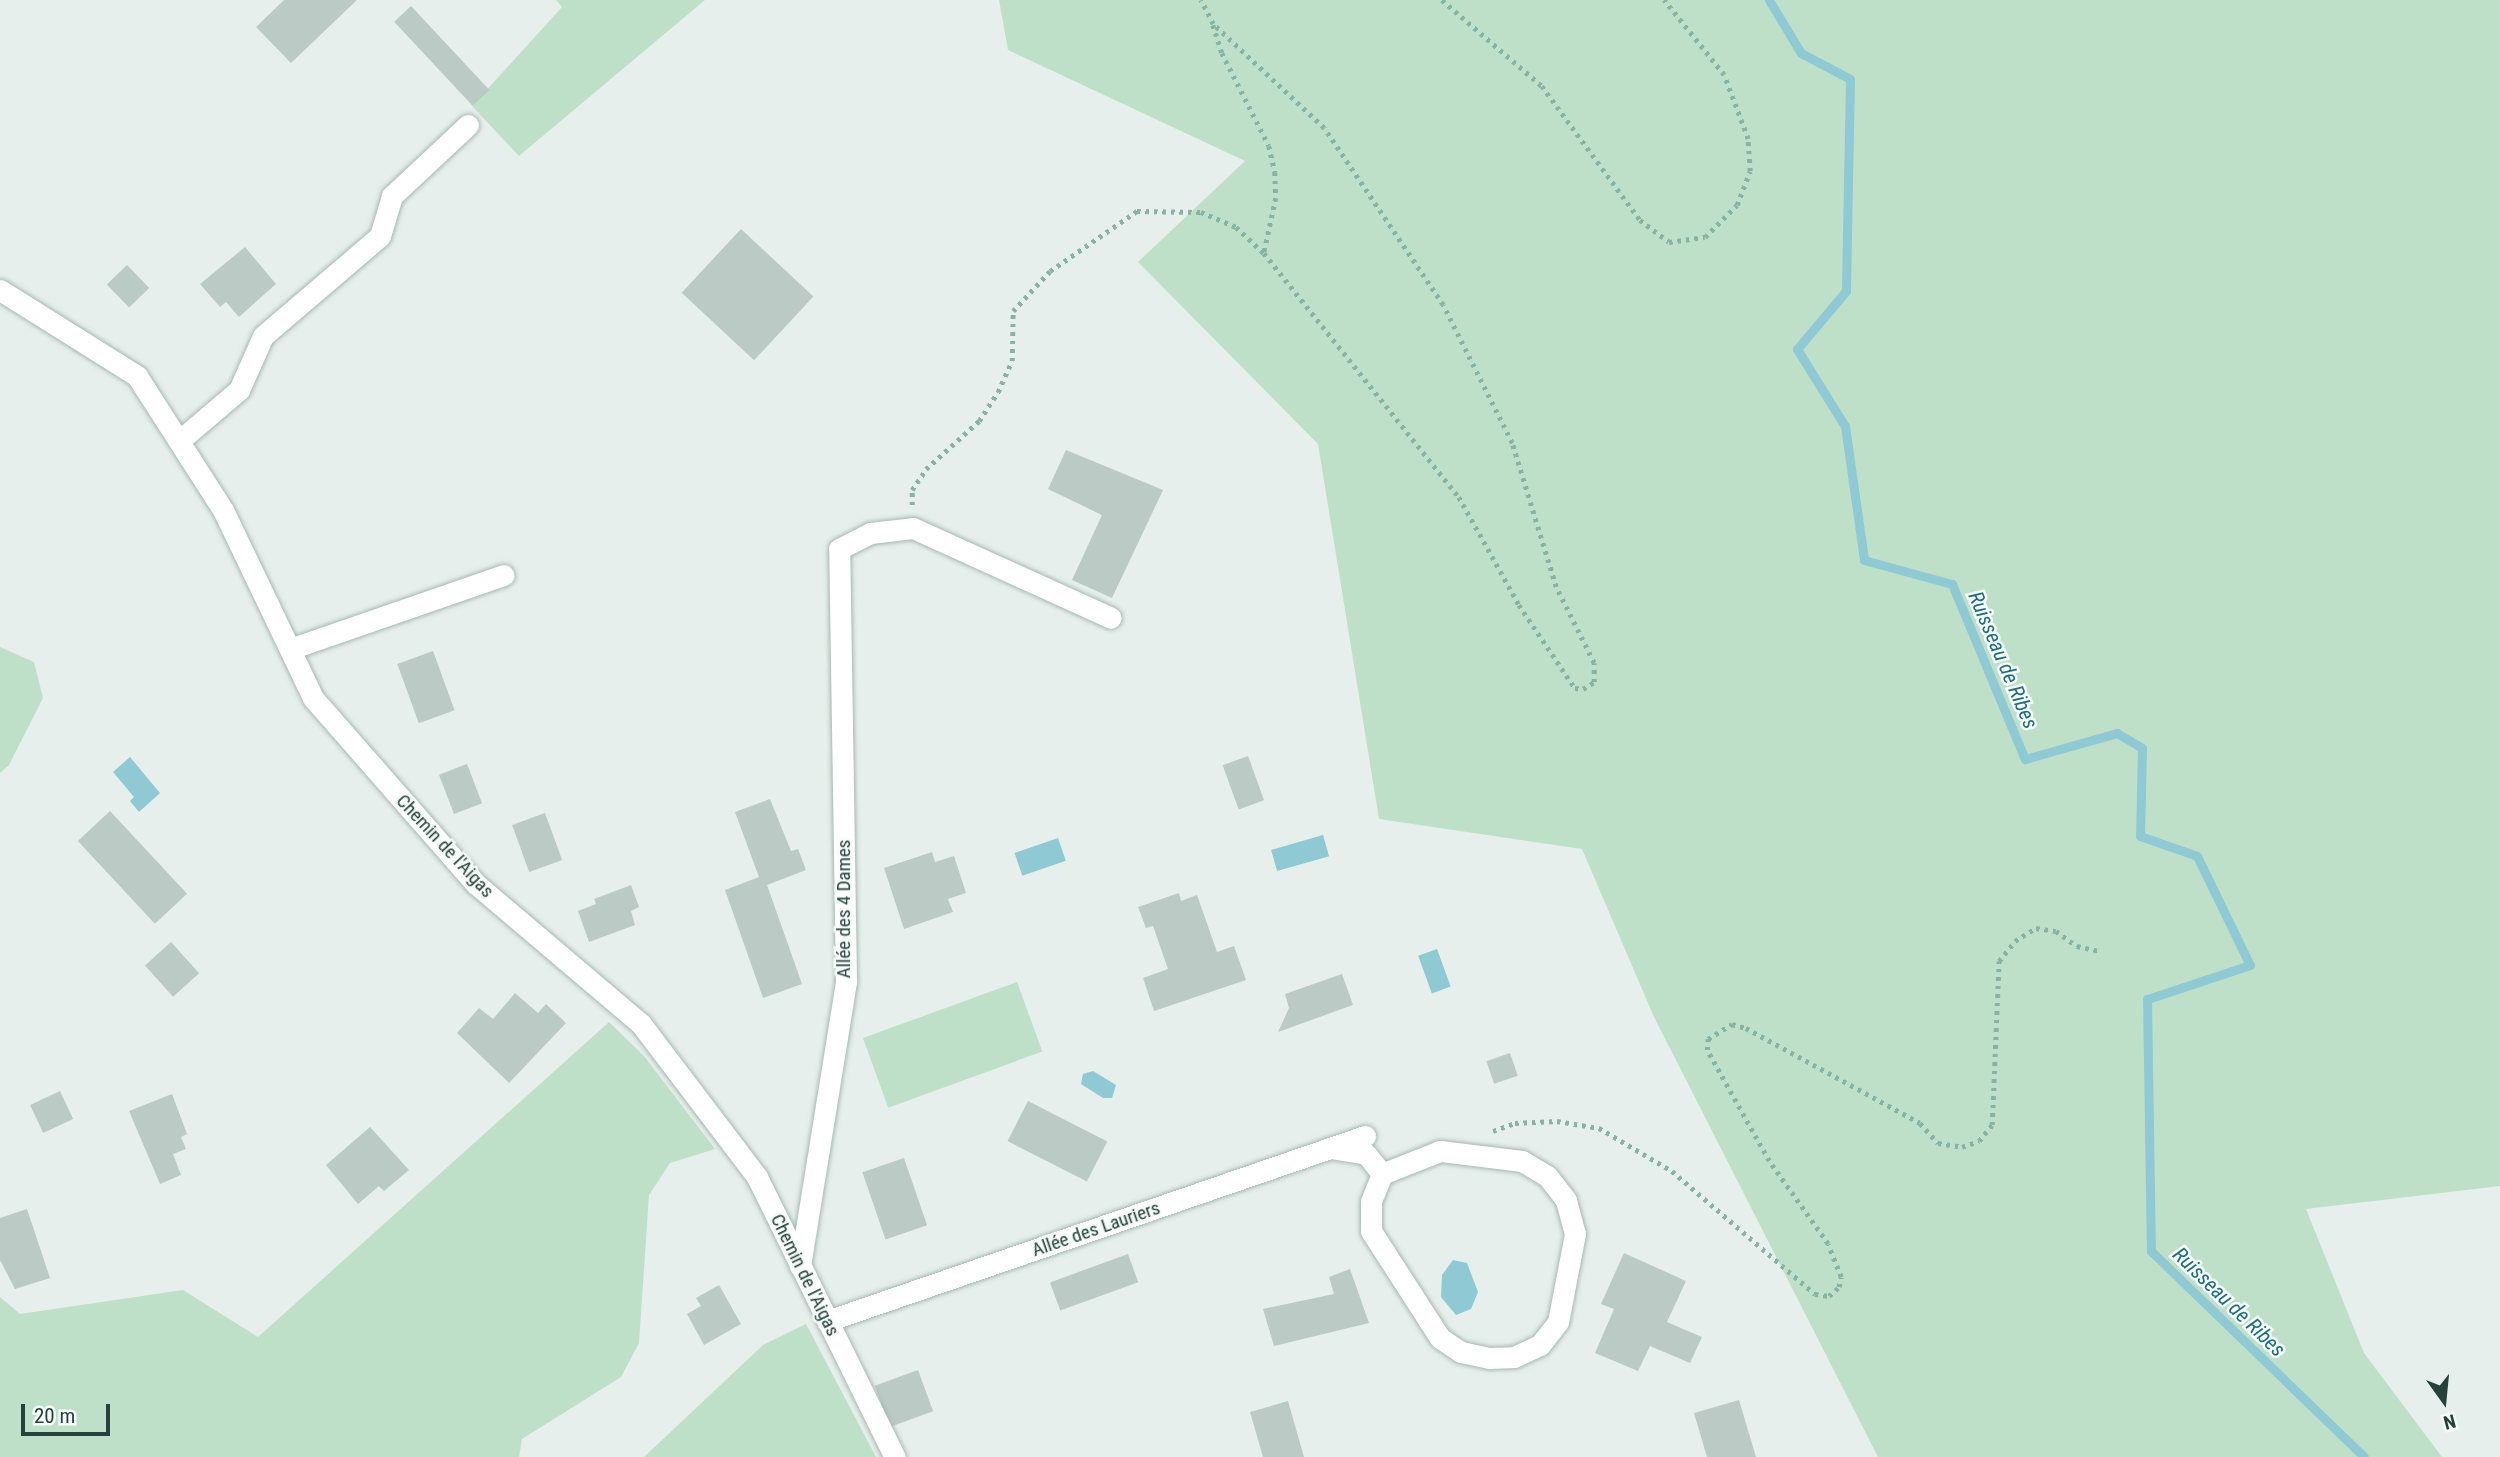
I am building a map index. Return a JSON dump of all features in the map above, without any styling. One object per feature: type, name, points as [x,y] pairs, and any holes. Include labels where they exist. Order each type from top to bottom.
[{"type":"street","points":[[179,441],[239,390],[263,336],[380,236],[392,196],[468,125]]},
{"type":"street","name":"Chemin de l'Aigas","points":[[0,290],[138,376],[223,510],[313,698],[476,884],[641,1024],[758,1177],[895,1457]]},
{"type":"street","points":[[913,528],[1111,618]]},
{"type":"street","name":"Allée des 4 Dames","points":[[800,1266],[846,981],[839,550],[870,533],[913,528]]},
{"type":"street","points":[[290,649],[504,575]]},
{"type":"street","name":"Allée des Lauriers","points":[[827,1321],[1365,1136]]},
{"type":"street","points":[[1330,1148],[1366,1154],[1382,1174]]},
{"type":"street","points":[[1440,1151],[1522,1161],[1547,1176],[1566,1200],[1575,1234],[1558,1322],[1541,1345],[1514,1357],[1489,1358],[1461,1352],[1440,1338],[1371,1231],[1371,1201],[1382,1174],[1440,1151]]},
{"type":"path","points":[[1201,0],[1213,24],[1222,53],[1269,146],[1275,172],[1276,198],[1264,253]]},
{"type":"path","points":[[1441,0],[1542,86],[1640,220],[1669,242],[1705,237],[1737,205],[1750,171],[1748,139],[1724,75],[1664,0]]},
{"type":"path","points":[[913,528],[912,490],[926,469],[979,421],[998,392],[1012,361],[1013,311],[1050,271],[1137,211],[1160,208],[1200,212],[1236,227],[1264,253],[1459,497],[1519,605],[1575,688],[1583,689],[1594,682],[1594,663],[1556,587],[1512,443],[1443,305],[1324,128],[1213,24]]},
{"type":"path","points":[[1490,1132],[1515,1123],[1557,1121],[1599,1128],[1672,1171],[1815,1294],[1829,1296],[1839,1287],[1841,1277],[1828,1244],[1769,1161],[1707,1049],[1708,1039],[1732,1024],[1746,1028],[1920,1123],[1938,1143],[1962,1147],[1979,1141],[1992,1125],[1999,961],[2015,941],[2036,928],[2056,931],[2077,946],[2099,951]]},
{"type":"green space","points":[[556,0],[705,0],[519,156],[472,106],[562,7]]},
{"type":"green space","points":[[999,0],[2500,0],[2500,1186],[2306,1209],[2364,1353],[2442,1457],[1878,1457],[1654,1017],[1582,849],[1379,819],[1318,444],[1138,262],[1245,161],[1008,50]]},
{"type":"green space","points":[[0,647],[34,662],[43,698],[9,765],[0,773]]},
{"type":"green space","points":[[1017,982],[1042,1052],[888,1108],[863,1038]]},
{"type":"green space","points":[[609,1022],[644,1056],[715,1149],[670,1163],[649,1195],[639,1343],[621,1377],[522,1439],[519,1457],[0,1457],[0,1297],[20,1314],[183,1290],[258,1337]]},
{"type":"green space","points":[[806,1324],[876,1457],[644,1457],[763,1345]]},
{"type":"water","points":[[130,757],[160,793],[139,812],[130,801],[134,797],[113,772]]},
{"type":"water","points":[[1323,835],[1329,856],[1277,871],[1271,850]]},
{"type":"water","points":[[1058,838],[1066,861],[1022,876],[1015,853]]},
{"type":"water","points":[[1437,949],[1451,987],[1432,993],[1418,956]]},
{"type":"water","points":[[1093,1071],[1116,1085],[1112,1098],[1103,1098],[1081,1084],[1083,1074]]},
{"type":"water","points":[[1453,1260],[1467,1263],[1478,1292],[1471,1309],[1456,1315],[1441,1297],[1442,1275]]},
{"type":"building","points":[[284,0],[357,0],[291,63],[256,27]]},
{"type":"building","points":[[411,6],[489,90],[473,106],[394,22]]},
{"type":"building","points":[[741,229],[813,297],[754,360],[682,293]]},
{"type":"building","points":[[245,247],[276,284],[239,317],[226,302],[220,307],[200,284]]},
{"type":"building","points":[[127,265],[149,288],[129,307],[107,284]]},
{"type":"building","points":[[1066,450],[1163,490],[1112,598],[1072,580],[1102,515],[1048,489]]},
{"type":"building","points":[[433,651],[455,710],[419,723],[397,664]]},
{"type":"building","points":[[1248,756],[1264,800],[1239,809],[1223,765]]},
{"type":"building","points":[[467,764],[482,803],[454,814],[439,775]]},
{"type":"building","points":[[770,799],[791,851],[798,849],[806,870],[767,885],[802,984],[763,998],[725,890],[759,877],[735,812]]},
{"type":"building","points":[[110,811],[187,894],[155,924],[78,841]]},
{"type":"building","points":[[545,813],[562,860],[529,872],[512,825]]},
{"type":"building","points":[[932,852],[935,862],[954,856],[966,893],[948,899],[953,912],[904,929],[884,868]]},
{"type":"building","points":[[631,885],[639,907],[631,911],[635,925],[589,942],[578,911],[596,904],[594,899]]},
{"type":"building","points":[[1179,893],[1181,901],[1197,895],[1217,952],[1234,946],[1246,980],[1154,1011],[1143,978],[1168,969],[1153,926],[1146,928],[1138,907]]},
{"type":"building","points":[[171,942],[199,973],[173,997],[145,965]]},
{"type":"building","points":[[1342,974],[1353,1005],[1278,1032],[1289,1008],[1285,994]]},
{"type":"building","points":[[515,993],[538,1013],[546,1004],[566,1023],[509,1083],[457,1033],[479,1008],[493,1019]]},
{"type":"building","points":[[1510,1053],[1518,1076],[1494,1084],[1486,1061]]},
{"type":"building","points":[[60,1091],[73,1119],[43,1133],[30,1105]]},
{"type":"building","points":[[172,1094],[187,1134],[181,1137],[186,1149],[173,1154],[181,1175],[160,1184],[129,1111]]},
{"type":"building","points":[[1028,1101],[1107,1141],[1087,1182],[1008,1141]]},
{"type":"building","points":[[370,1127],[409,1170],[384,1191],[379,1186],[358,1204],[326,1165]]},
{"type":"building","points":[[904,1158],[927,1225],[886,1239],[862,1172]]},
{"type":"building","points":[[27,1209],[50,1278],[15,1289],[0,1260],[0,1218]]},
{"type":"building","points":[[1624,1253],[1686,1281],[1667,1322],[1702,1337],[1690,1363],[1650,1346],[1638,1371],[1595,1353],[1614,1309],[1601,1304]]},
{"type":"building","points":[[1128,1254],[1138,1282],[1060,1311],[1050,1282]]},
{"type":"building","points":[[1350,1269],[1369,1323],[1274,1346],[1263,1309],[1334,1294],[1329,1277]]},
{"type":"building","points":[[719,1285],[741,1324],[704,1345],[687,1314],[701,1306],[696,1298]]},
{"type":"building","points":[[918,1370],[933,1411],[890,1427],[875,1386]]},
{"type":"building","points":[[1739,1400],[1756,1457],[1707,1457],[1694,1413]]},
{"type":"building","points":[[1288,1401],[1304,1457],[1263,1457],[1250,1412]]},
{"type":"waterway","name":"Ruisseau de Ribes","points":[[1769,0],[1801,53],[1850,79],[1846,291],[1797,349],[1845,426],[1864,560],[1952,584],[2025,759],[2117,733],[2142,748],[2140,836],[2197,856],[2250,965],[2147,999],[2151,1251],[2364,1457]]}]
